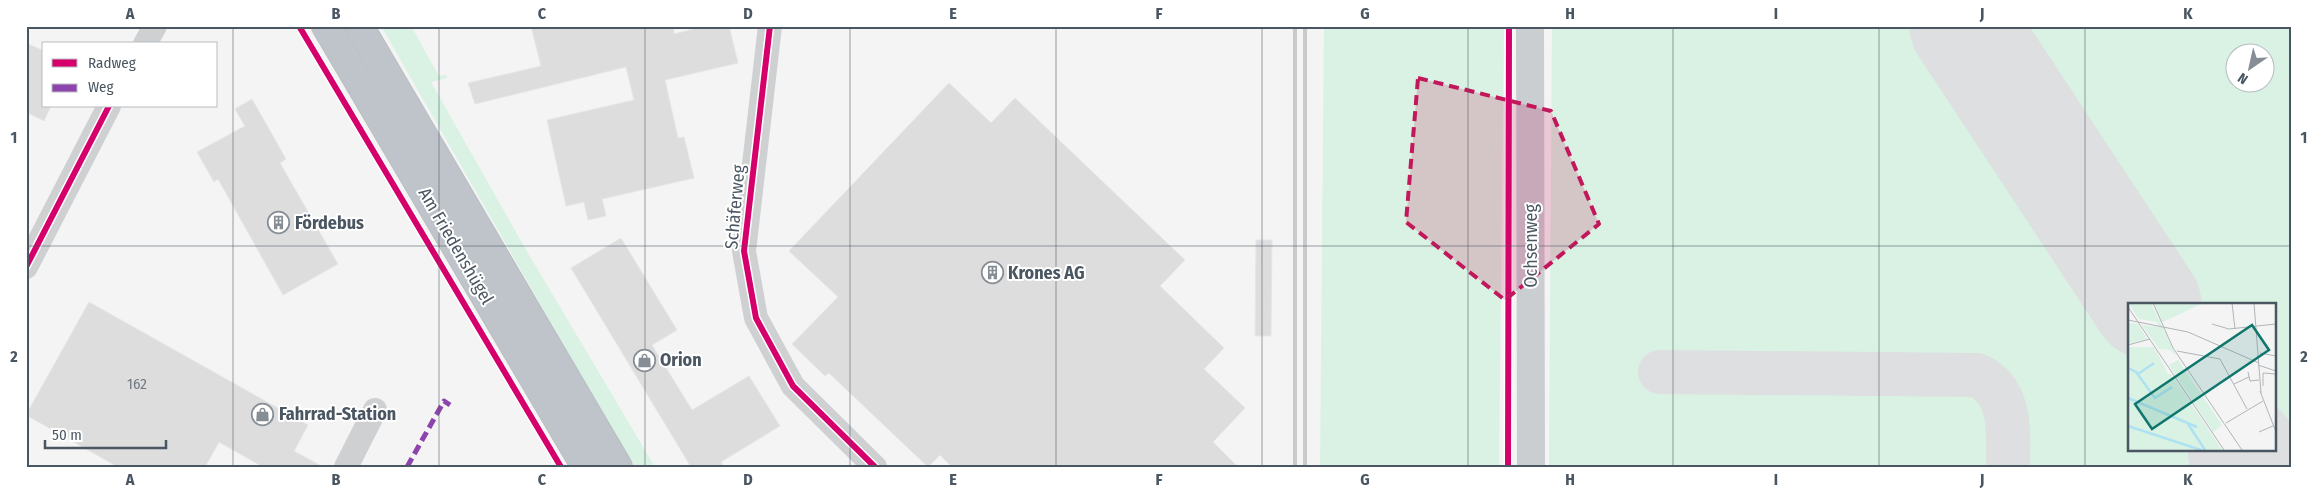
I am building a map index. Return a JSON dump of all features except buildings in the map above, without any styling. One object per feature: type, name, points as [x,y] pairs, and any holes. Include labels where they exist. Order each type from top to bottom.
[{"type":"highway","name":"Am Friedenshügel","points":[[326,26],[586,467]]},
{"type":"highway","name":"Am Friedenshügel","points":[[359,26],[618,467]]},
{"type":"main road","name":"Ochsenweg","points":[[1530,26],[1531,467]]},
{"type":"street","name":"Schäferweg","points":[[770,26],[744,251],[756,318],[793,386],[875,467]]},
{"type":"street","points":[[26,267],[108,108]]},
{"type":"street","points":[[346,467],[375,410]]},
{"type":"highlighted area","points":[[1418,78],[1551,111],[1599,224],[1505,300],[1406,222]]},
{"type":"green space","points":[[381,26],[411,26],[439,76],[446,75],[447,78],[431,82],[525,248],[655,467],[635,467]]},
{"type":"green space","points":[[1324,26],[1504,26],[1499,467],[1320,467]]},
{"type":"green space","points":[[1552,26],[2292,26],[2292,467],[1549,467]]},
{"type":"taxiway","points":[[1660,372],[1977,375],[1989,382],[2003,402],[2008,427],[2008,467]]},
{"type":"runway","points":[[1964,26],[2146,303]]},
{"type":"runway","points":[[2243,450],[2253,467]]},
{"type":"railway","points":[[1295,26],[1295,467]]},
{"type":"railway","points":[[1305,26],[1305,467]]},
{"type":"marked path","points":[[407,467],[444,401],[450,405]]},
{"type":"cycle path","points":[[299,26],[561,467]]},
{"type":"cycle path","points":[[770,26],[744,251],[756,318],[793,386],[875,467]]},
{"type":"cycle path","points":[[1508,467],[1509,26]]},
{"type":"cycle path","points":[[26,267],[108,108]]},
{"type":"place","name":"Fördebus","points":[[279,223]]},
{"type":"place","name":"Krones AG","points":[[992,273]]},
{"type":"place","name":"Orion","points":[[644,360]]},
{"type":"place","name":"Fahrrad-Station","points":[[263,414]]}]
